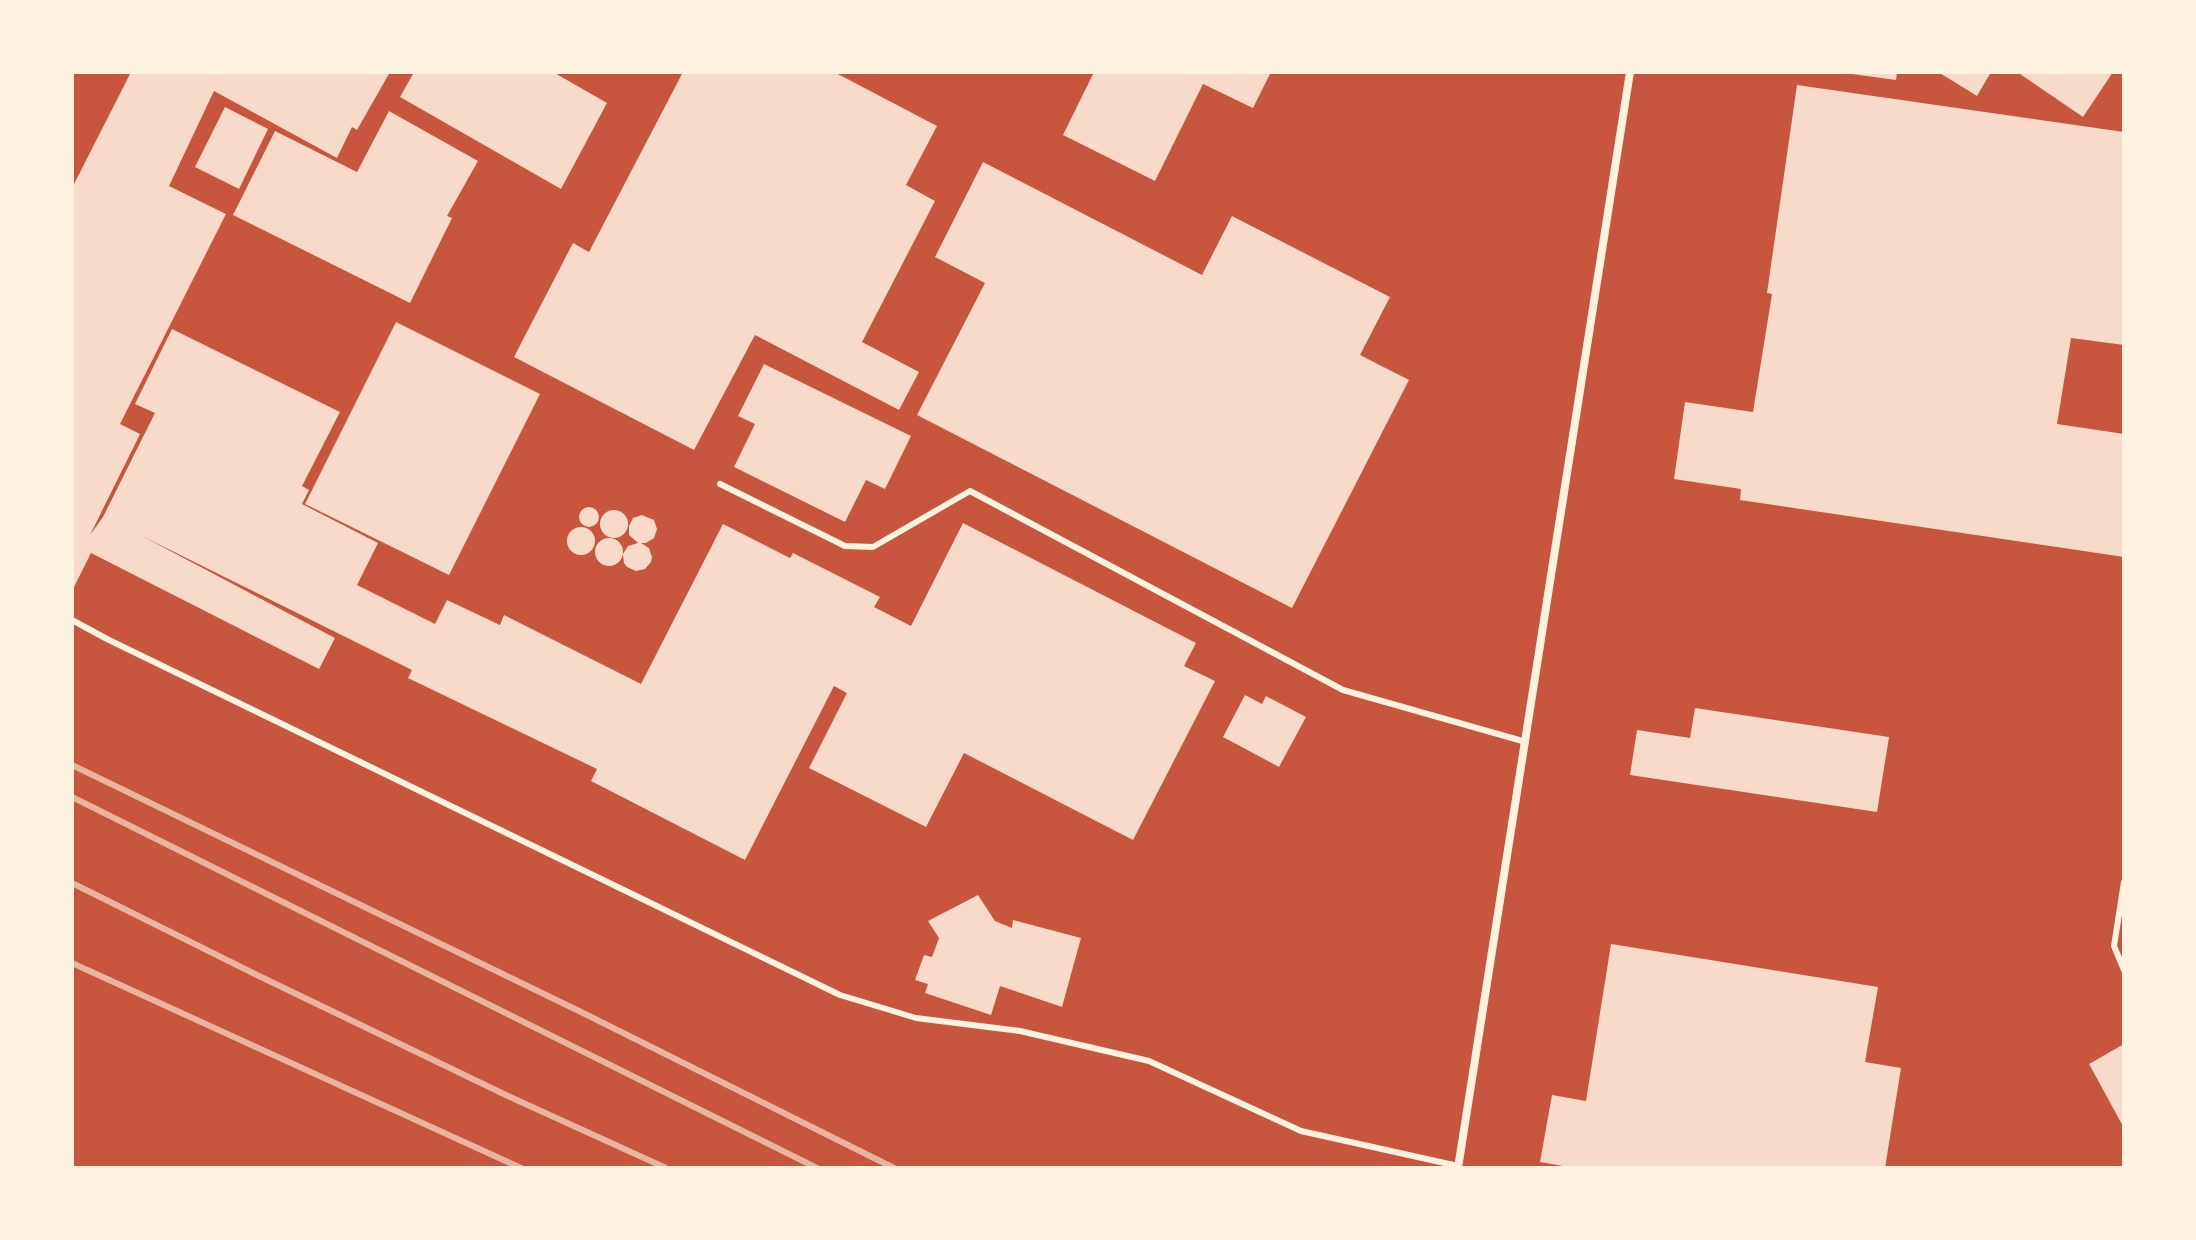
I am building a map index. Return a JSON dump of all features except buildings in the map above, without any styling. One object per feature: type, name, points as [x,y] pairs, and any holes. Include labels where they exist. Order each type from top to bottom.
[{"type":"street","points":[[1458,1167],[1630,72]]},
{"type":"lane","points":[[720,484],[845,546],[873,547],[970,491],[1343,690],[1526,743]]},
{"type":"lane","points":[[72,620],[840,995],[916,1018],[1020,1031],[1149,1061],[1301,1131],[1458,1167]]},
{"type":"lane","points":[[2124,882],[2114,946],[2124,970]]},
{"type":"railway","points":[[72,765],[894,1168]]},
{"type":"railway","points":[[72,797],[817,1168]]},
{"type":"railway","points":[[72,883],[508,1096],[666,1168]]},
{"type":"railway","points":[[72,963],[521,1168]]}]
